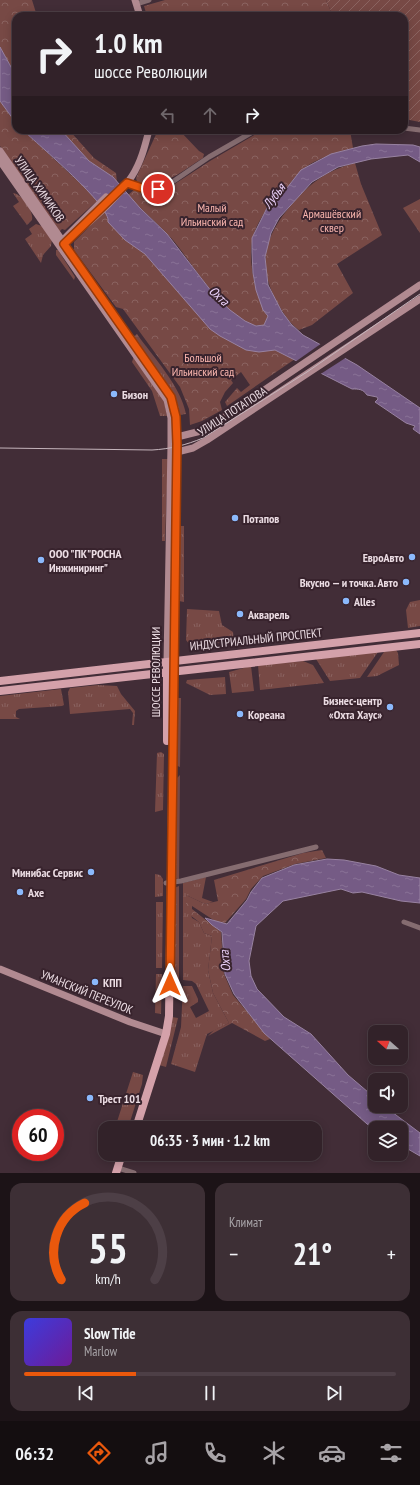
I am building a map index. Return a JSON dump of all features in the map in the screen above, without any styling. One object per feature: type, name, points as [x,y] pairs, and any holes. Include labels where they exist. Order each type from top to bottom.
[{"type":"main road","points":[[136,2],[139,12]]},
{"type":"main road","points":[[62,243],[124,184],[148,134]]},
{"type":"main road","name":"УЛИЦА ХИМИКОВ","points":[[0,151],[62,243]]},
{"type":"main road","name":"УЛИЦА ХИМИКОВ","points":[[0,160],[62,243]]},
{"type":"main road","name":"ШОССЕ РЕВОЛЮЦИИ","points":[[62,243],[171,397],[175,408],[177,452],[170,661]]},
{"type":"main road","name":"ШОССЕ РЕВОЛЮЦИИ","points":[[62,243],[166,400],[171,418],[168,883],[170,1004],[164,1033],[138,1121]]},
{"type":"main road","name":"УЛИЦА ПОТАПОВА","points":[[177,437],[201,431],[217,422],[420,285]]},
{"type":"main road","name":"УЛИЦА ПОТАПОВА","points":[[177,452],[198,446],[310,374],[420,299]]},
{"type":"main road","points":[[177,437],[171,445],[177,452]]},
{"type":"main road","name":"ИНДУСТРИАЛЬНЫЙ ПРОСПЕКТ","points":[[0,681],[420,633]]},
{"type":"main road","name":"ИНДУСТРИАЛЬНЫЙ ПРОСПЕКТ","points":[[0,691],[420,644]]},
{"type":"main road","name":"УМАНСКИЙ ПЕРЕУЛОК","points":[[0,969],[164,1033]]},
{"type":"main road","name":"ШОССЕ РЕВОЛЮЦИИ","points":[[133,1121],[164,1033]]},
{"type":"main road","points":[[120,1171],[121,1161]]},
{"type":"main road","points":[[120,1171],[125,1161]]},
{"type":"street","points":[[136,2],[148,0]]},
{"type":"street","points":[[408,128],[420,130]]},
{"type":"street","points":[[124,184],[148,190],[165,187],[210,157],[249,134]]},
{"type":"street","points":[[168,883],[316,848]]},
{"type":"street","points":[[404,922],[420,928]]},
{"type":"street","points":[[120,1171],[134,1173]]},
{"type":"green space","points":[[0,0],[32,0],[36,12],[12,12],[12,69],[0,47]]},
{"type":"green space","points":[[165,0],[326,0],[331,12],[146,12],[144,6]]},
{"type":"green space","points":[[326,0],[420,0],[420,122],[408,120],[408,12],[331,12]]},
{"type":"green space","points":[[0,101],[12,118],[12,134],[27,134],[98,200],[65,230],[62,229],[59,232],[0,146]]},
{"type":"green space","points":[[65,134],[73,134],[94,158],[116,173],[117,182],[113,177],[89,161]]},
{"type":"green space","points":[[156,134],[183,134],[199,151],[204,154],[203,158],[178,174],[156,185],[147,187],[140,185],[136,178]]},
{"type":"green space","name":"Малый Ильинский сад","points":[[256,134],[351,134],[353,148],[326,157],[306,167],[296,176],[284,192],[270,205],[258,223],[251,246],[251,256],[253,278],[256,289],[263,309],[268,316],[264,325],[252,325],[239,318],[226,307],[173,240],[128,195],[135,189],[151,192],[167,189],[210,161]]},
{"type":"green space","name":"Армашёвский сквер","points":[[355,163],[361,184],[382,235],[337,264],[353,293],[312,325],[299,330],[284,314],[271,288],[265,262],[270,238],[283,215],[307,189],[328,173]]},
{"type":"green space","points":[[13,193],[20,196],[27,204],[31,212],[32,220],[27,225],[13,206],[19,202]]},
{"type":"green space","points":[[420,199],[420,233],[403,208]]},
{"type":"green space","name":"Большой Ильинский сад","points":[[105,211],[108,219],[125,240],[145,254],[167,278],[275,350],[295,359],[227,406],[225,402],[237,388],[241,392],[250,385],[241,372],[231,380],[233,383],[225,392],[220,402],[222,410],[202,421],[190,425],[189,409],[180,387],[123,309],[116,307],[74,250],[74,242]]},
{"type":"green space","points":[[36,224],[42,226],[52,239],[51,246],[43,255],[41,263],[25,239],[32,234],[29,229]]},
{"type":"green space","points":[[56,250],[58,250],[75,277],[74,280],[56,255]]},
{"type":"green space","points":[[137,334],[173,382],[183,403],[186,414],[179,415],[173,394],[133,337]]},
{"type":"green space","points":[[134,356],[164,401],[167,416],[160,416],[152,391],[132,362]]},
{"type":"green space","points":[[162,459],[168,459],[165,541],[162,541]]},
{"type":"green space","points":[[180,526],[184,526],[184,602],[179,601],[177,575]]},
{"type":"green space","points":[[420,600],[420,626],[408,628],[406,610],[410,602]]},
{"type":"green space","points":[[187,609],[219,611],[222,625],[233,632],[234,643],[223,642],[190,645],[186,640]]},
{"type":"green space","points":[[396,650],[398,653],[399,665],[377,676],[367,677],[384,652]]},
{"type":"green space","points":[[378,652],[360,678],[330,681],[316,659]]},
{"type":"green space","points":[[303,661],[313,665],[324,683],[260,690],[258,665]]},
{"type":"green space","points":[[251,666],[254,691],[232,693],[229,672]]},
{"type":"green space","points":[[225,677],[226,694],[210,695],[186,683],[187,680]]},
{"type":"green space","points":[[98,685],[117,686],[121,694],[135,711],[134,725],[132,725],[133,713],[130,709],[70,714],[68,692],[70,688]]},
{"type":"green space","points":[[61,689],[64,705],[62,706],[19,709],[16,711],[16,717],[20,719],[0,719],[0,696]]},
{"type":"green space","points":[[177,698],[181,698],[180,767],[175,765]]},
{"type":"green space","points":[[161,752],[164,754],[163,810],[155,812],[157,753]]},
{"type":"green space","points":[[180,775],[179,880],[175,878],[175,780]]},
{"type":"green space","points":[[322,850],[326,858],[295,864],[263,876],[251,889],[246,899],[225,923],[215,921],[192,906],[192,909],[221,932],[224,974],[233,995],[270,1039],[265,1041],[232,1023],[208,1036],[214,1030],[229,1023],[213,993],[208,970],[212,936],[204,933],[199,922],[186,912],[186,895],[205,904],[218,901],[214,880],[303,853]]},
{"type":"green space","points":[[155,874],[160,875],[163,879],[163,896],[155,897]]},
{"type":"green space","points":[[206,877],[202,898],[213,902],[205,904],[186,895],[192,918],[199,922],[204,933],[212,936],[208,970],[213,993],[229,1023],[207,1034],[195,1072],[171,1064],[181,1027],[183,986],[192,986],[198,999],[198,1002],[190,1007],[196,1018],[209,1011],[196,984],[192,981],[183,980],[183,883]]},
{"type":"green space","points":[[179,886],[179,982],[172,981],[174,888]]},
{"type":"green space","points":[[156,902],[163,902],[162,968],[156,968]]},
{"type":"green space","points":[[156,974],[162,974],[161,1014],[155,1013]]},
{"type":"green space","points":[[172,1017],[178,1018],[166,1067],[159,1065]]},
{"type":"green space","points":[[133,1072],[143,1075],[142,1084],[130,1121],[117,1121]]},
{"type":"water","points":[[0,47],[12,69],[12,118],[0,101]]},
{"type":"water","points":[[27,134],[65,134],[89,161],[113,177],[140,208],[167,234],[215,296],[245,321],[256,326],[264,325],[268,316],[263,310],[256,290],[253,273],[252,238],[267,208],[283,193],[301,170],[331,154],[362,146],[376,144],[413,145],[420,147],[420,162],[408,155],[371,159],[338,167],[312,182],[279,218],[271,233],[265,257],[268,285],[282,312],[291,324],[303,335],[357,365],[420,408],[420,434],[413,429],[415,426],[406,423],[375,402],[378,399],[377,397],[367,395],[361,390],[352,389],[275,350],[259,352],[246,350],[210,329],[145,254],[125,240],[108,222],[106,214],[98,203],[87,190]]},
{"type":"water","name":"Охта","points":[[327,859],[344,860],[376,866],[399,875],[420,878],[420,903],[401,901],[362,892],[353,893],[341,889],[283,901],[256,926],[249,961],[251,976],[257,989],[284,1017],[311,1034],[348,1075],[368,1092],[368,1113],[393,1113],[404,1121],[368,1121],[368,1125],[264,1033],[234,994],[225,974],[222,932],[205,918],[227,924],[247,900],[251,892],[262,878],[294,865]]},
{"type":"water","points":[[408,1124],[420,1133],[420,1156],[408,1149]]},
{"type":"pier","points":[[322,343],[347,357],[319,375],[295,362]]},
{"type":"tram line","points":[[0,448],[152,450],[184,445],[203,438],[307,372],[420,294]]},
{"type":"place","name":"Бизон","points":[[114,394]]},
{"type":"place","name":"Потапов","points":[[235,518]]},
{"type":"place","name":"ЕвроАвто","points":[[412,557]]},
{"type":"place","name":"ООО \"ПК\"РОСНА Инжиниринг\"","points":[[41,560]]},
{"type":"place","name":"Вкусно — и точка. Авто","points":[[406,582]]},
{"type":"place","name":"Alles","points":[[346,601]]},
{"type":"place","name":"Акварель","points":[[240,614]]},
{"type":"place","name":"Бизнес-центр «Охта Хаус»","points":[[390,707]]},
{"type":"place","name":"Кореана","points":[[240,714]]},
{"type":"place","name":"Минибас Сервис","points":[[91,872]]},
{"type":"place","name":"Ахе","points":[[20,892]]},
{"type":"place","name":"КПП","points":[[95,982]]},
{"type":"place","name":"Трест 101","points":[[90,1098]]},
{"type":"route","points":[[158,189],[148,190],[129,185],[127,183],[101,210],[64,244],[171,397],[175,408],[177,444],[174,672],[171,769],[170,984]]},
{"type":"water label","name":"Лубья","points":[[274,196]]}]
